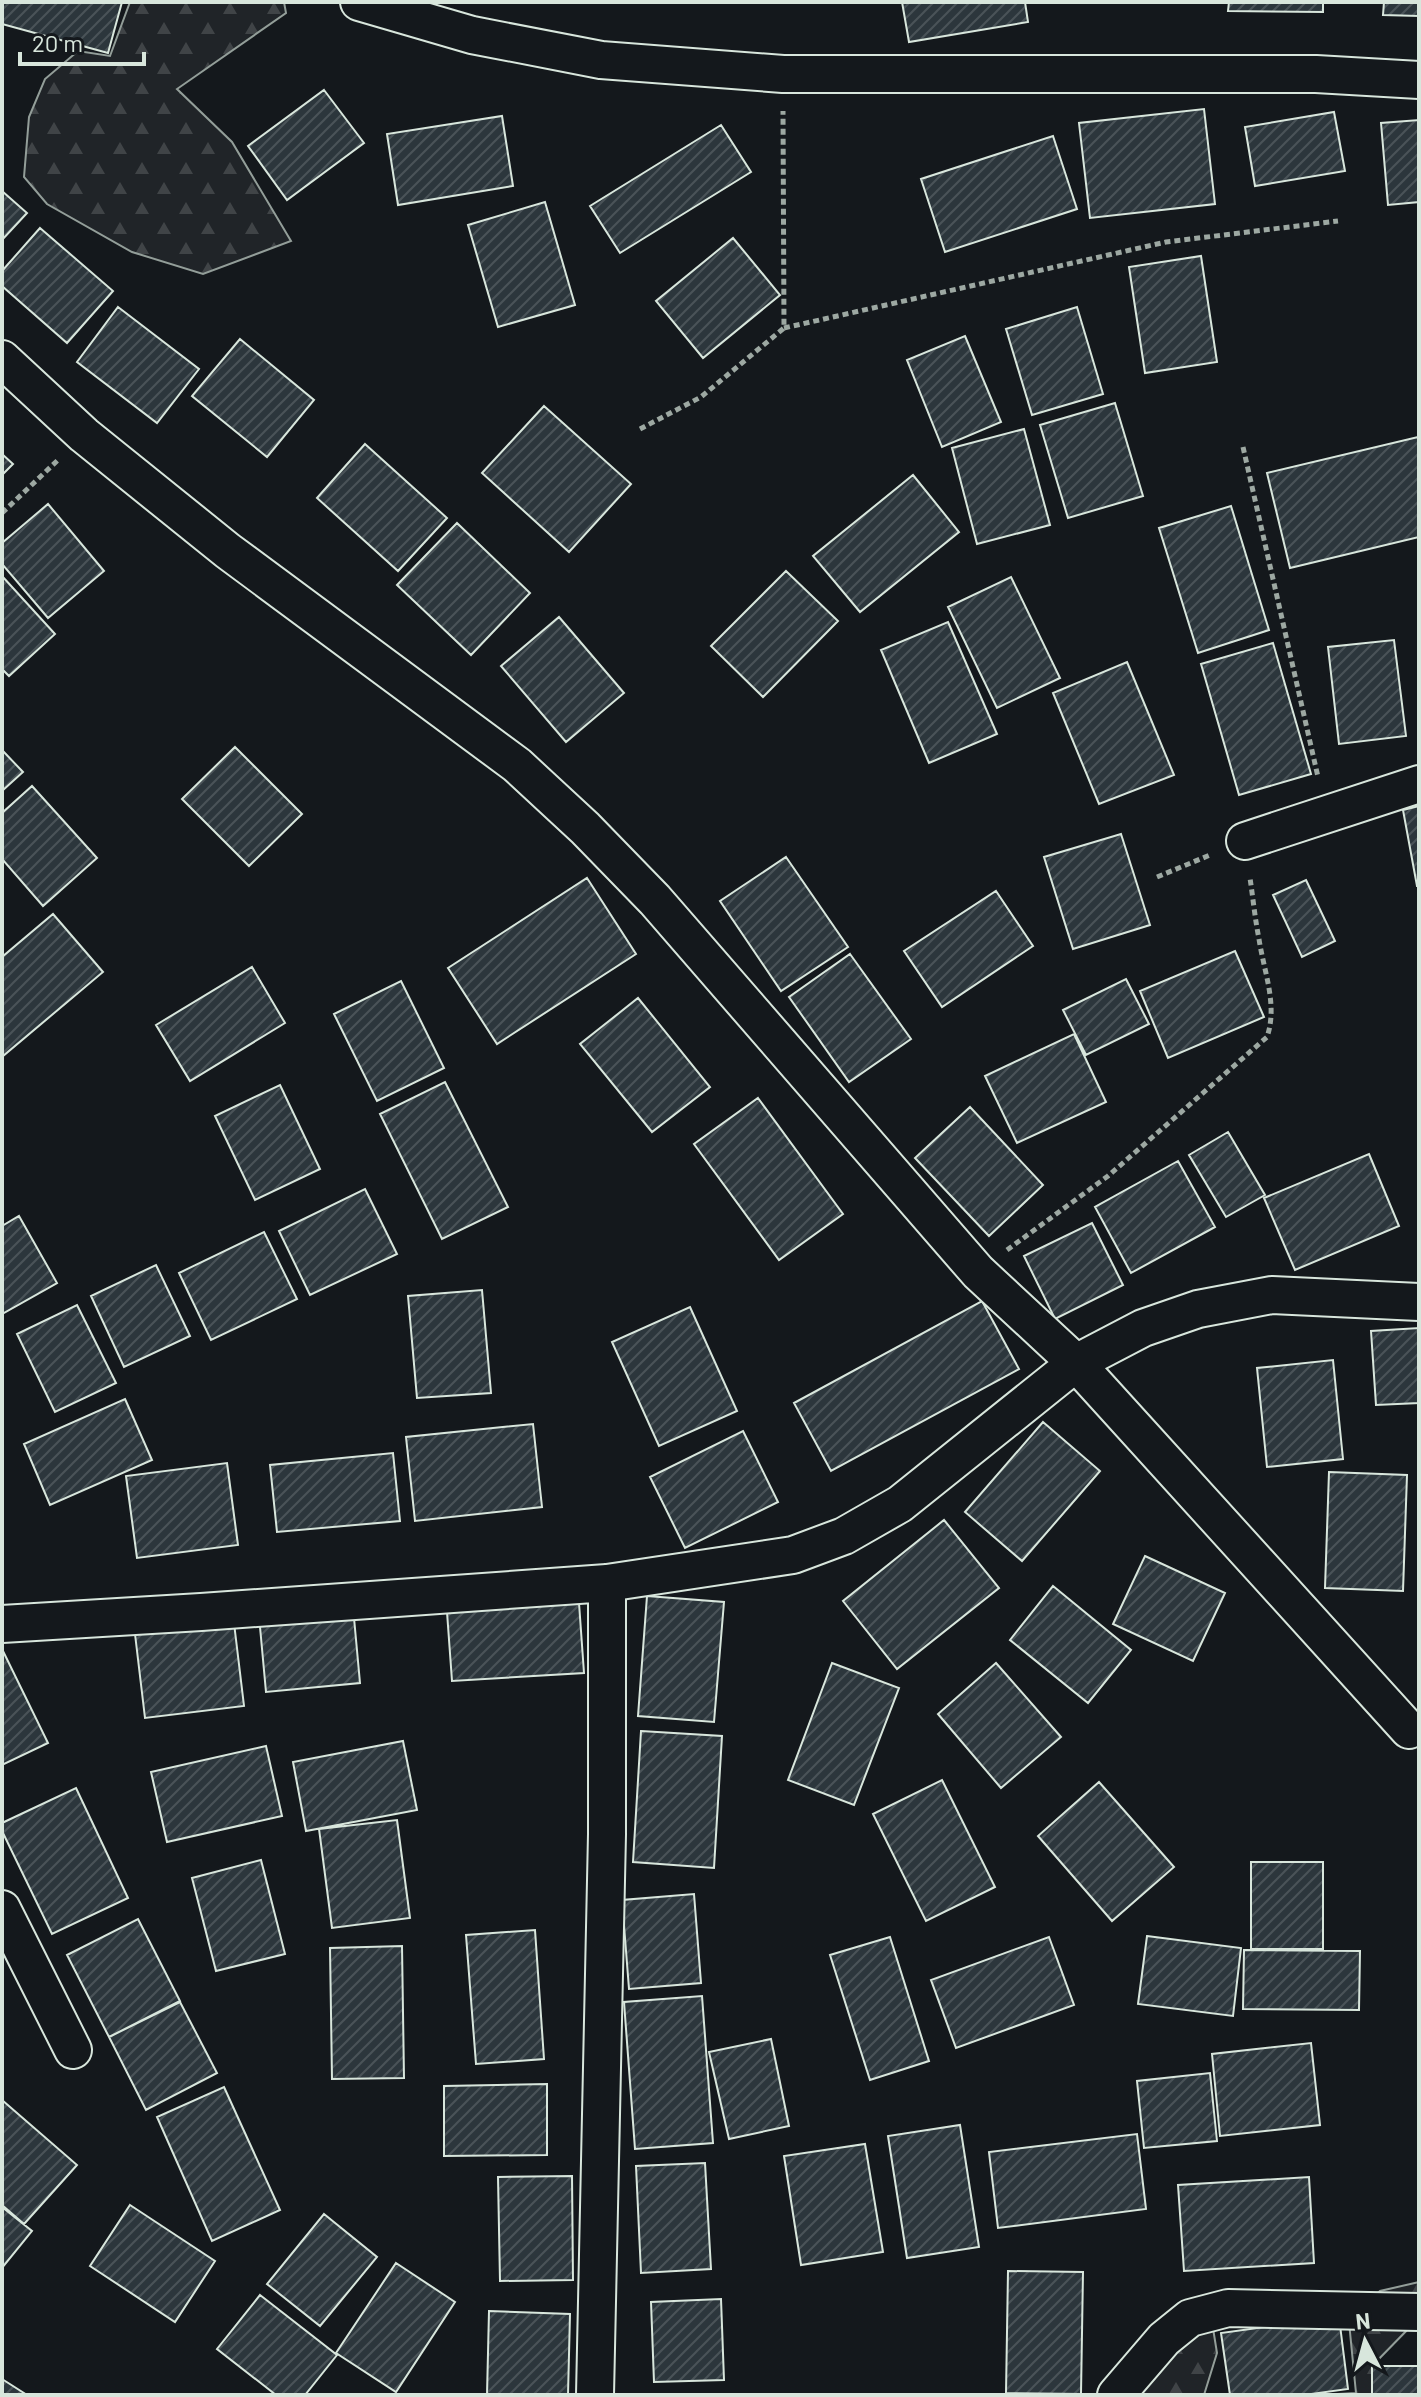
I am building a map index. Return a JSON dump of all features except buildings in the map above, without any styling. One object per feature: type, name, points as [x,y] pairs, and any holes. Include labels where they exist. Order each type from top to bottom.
[{"type":"street","points":[[359,2],[472,35],[601,60],[783,74],[1316,74],[1419,80]]},
{"type":"street","points":[[2,359],[84,435],[228,551],[517,765],[585,828],[655,900],[978,1272],[1076,1363],[1409,1730]]},
{"type":"street","points":[[1245,841],[1419,784]]},
{"type":"street","points":[[2,1624],[607,1583],[793,1555],[844,1536],[900,1504],[1076,1363],[1143,1328],[1198,1309],[1272,1295],[1419,1302]]},
{"type":"street","points":[[595,2395],[607,1834],[607,1583]]},
{"type":"street","points":[[2,1909],[73,2050]]},
{"type":"street","points":[[1116,2395],[1164,2339],[1190,2318],[1228,2308],[1419,2312]]},
{"type":"path","points":[[783,74],[784,328]]},
{"type":"path","points":[[640,429],[701,397],[784,328],[1166,242],[1338,221]]},
{"type":"path","points":[[2,513],[84,435]]},
{"type":"path","points":[[1243,447],[1326,814]]},
{"type":"path","points":[[978,1272],[1108,1176],[1267,1037],[1273,1021],[1271,999],[1259,941],[1245,841],[1157,877]]},
{"type":"green space","points":[[130,2],[284,2],[286,13],[177,89],[232,142],[291,241],[203,274],[132,252],[47,204],[24,177],[29,117],[45,79],[78,51],[110,56]]},
{"type":"green space","points":[[1419,2282],[1419,2322],[1416,2321],[1372,2366],[1372,2395],[1319,2395],[1356,2393],[1349,2322],[1380,2291]]},
{"type":"green space","points":[[1212,2322],[1217,2353],[1204,2395],[1111,2395]]}]
